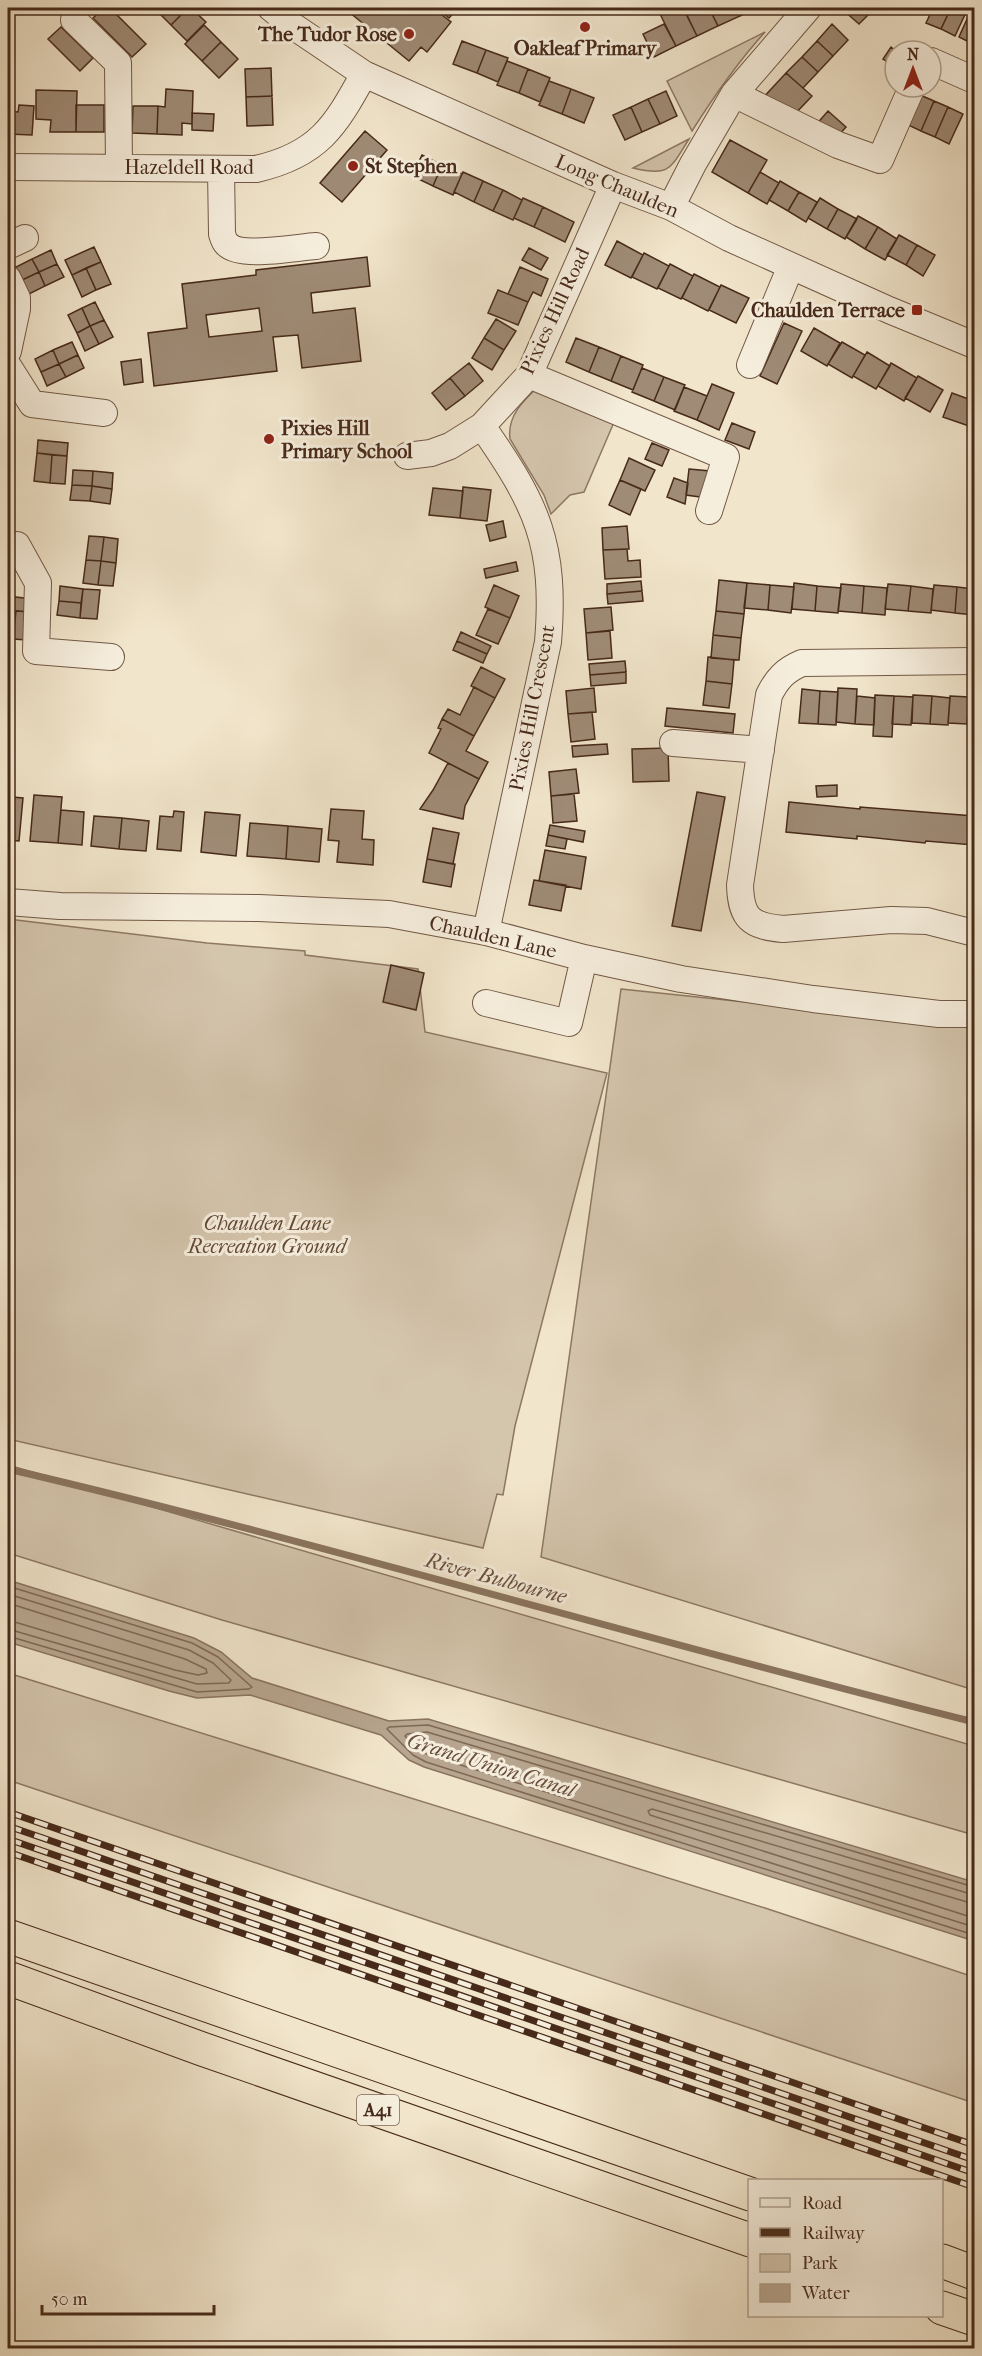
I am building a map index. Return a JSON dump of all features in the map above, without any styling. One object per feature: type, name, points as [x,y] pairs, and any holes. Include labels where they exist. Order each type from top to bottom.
[{"type":"highway","name":"A41","points":[[8,1936],[748,2193]]},
{"type":"highway","name":"A41","points":[[8,1978],[202,2049],[748,2239]]},
{"type":"highway","points":[[943,2261],[975,2272]]},
{"type":"highway","points":[[943,2308],[975,2319]]},
{"type":"street","name":"Long Chaulden","points":[[271,8],[298,17],[364,74],[613,185],[670,207],[729,238],[889,310],[975,345]]},
{"type":"street","points":[[670,207],[734,94],[808,8]]},
{"type":"street","points":[[74,20],[118,63],[119,167]]},
{"type":"street","points":[[943,66],[975,80]]},
{"type":"street","name":"Hazeldell Road","points":[[8,167],[256,169],[280,164],[304,152],[329,131],[364,74]]},
{"type":"street","points":[[734,94],[838,145],[880,160],[907,99]]},
{"type":"street","points":[[221,169],[222,234],[226,244],[236,250],[248,252],[316,246]]},
{"type":"street","name":"Pixies Hill Road","points":[[407,456],[431,453],[450,446],[482,426],[528,375],[613,185]]},
{"type":"street","points":[[750,365],[792,266]]},
{"type":"street","points":[[8,279],[17,298],[17,309],[9,341]]},
{"type":"street","points":[[8,366],[32,404],[105,413]]},
{"type":"street","points":[[528,375],[726,457],[709,511]]},
{"type":"street","name":"Pixies Hill Crescent","points":[[482,426],[512,468],[544,537],[551,606],[548,642],[486,932]]},
{"type":"street","points":[[15,539],[38,583],[36,651],[111,657]]},
{"type":"street","points":[[975,661],[802,663],[789,668],[776,680],[769,695],[740,885],[744,912],[752,921],[766,927],[783,929],[891,920],[927,921],[975,933]]},
{"type":"street","points":[[673,743],[761,750]]},
{"type":"street","name":"Chaulden Lane","points":[[8,902],[60,906],[259,908],[389,914],[486,932],[584,958],[681,979],[813,999],[939,1014],[975,1014]]},
{"type":"street","points":[[486,1003],[569,1023],[584,958]]},
{"type":"green space","points":[[765,32],[726,80],[692,131],[667,81]]},
{"type":"green space","points":[[689,139],[668,168],[662,171],[645,171],[633,168]]},
{"type":"green space","points":[[538,387],[615,420],[584,492],[570,495],[551,514],[544,495],[510,439],[511,423],[517,410]]},
{"type":"green space","name":"Chaulden Lane Recreation Ground","points":[[8,919],[207,943],[305,951],[305,955],[418,969],[425,1032],[607,1073],[515,1426],[503,1495],[497,1494],[483,1548],[8,1439]]},
{"type":"green space","points":[[621,989],[974,1026],[974,1690],[541,1557]]},
{"type":"green space","points":[[8,1465],[974,1746],[974,1835],[222,1620],[8,1553]]},
{"type":"green space","points":[[8,1673],[765,1908],[974,1977],[974,2103],[8,1780]]},
{"type":"water","name":"Grand Union Canal","points":[[8,1580],[194,1638],[221,1652],[252,1678],[389,1721],[428,1719],[974,1882],[974,1941],[424,1767],[409,1760],[381,1735],[250,1695],[197,1698],[8,1642]]},
{"type":"building","points":[[104,8],[110,8],[146,44],[132,57],[93,18]]},
{"type":"building","points":[[154,8],[188,8],[171,25]]},
{"type":"building","points":[[188,8],[191,8],[206,22],[187,41],[171,25]]},
{"type":"building","name":"The Tudor Rose","points":[[353,8],[403,8],[412,14],[417,8],[421,8],[429,14],[433,8],[451,22],[427,52],[421,47],[409,61],[349,12]]},
{"type":"building","points":[[437,8],[458,8],[449,18]]},
{"type":"building","points":[[674,8],[683,8],[697,36],[676,46],[660,14]]},
{"type":"building","points":[[698,8],[709,8],[718,26],[697,36],[686,13]]},
{"type":"building","points":[[709,8],[736,8],[740,16],[718,26]]},
{"type":"building","points":[[736,8],[757,8],[740,16]]},
{"type":"building","points":[[843,8],[872,8],[874,9],[859,24]]},
{"type":"building","points":[[933,8],[951,8],[941,29],[926,23]]},
{"type":"building","points":[[951,8],[968,8],[955,36],[941,29]]},
{"type":"building","points":[[972,8],[974,9],[973,44],[959,37]]},
{"type":"building","points":[[664,24],[676,46],[654,57],[643,34]]},
{"type":"building","points":[[832,24],[848,40],[833,56],[817,41]]},
{"type":"building","points":[[204,25],[221,42],[202,61],[185,44]]},
{"type":"building","points":[[61,27],[93,58],[80,71],[48,39]]},
{"type":"building","points":[[462,41],[486,50],[477,73],[453,64]]},
{"type":"building","points":[[817,41],[833,56],[818,72],[802,57]]},
{"type":"building","points":[[221,42],[238,59],[219,78],[202,61]]},
{"type":"building","points":[[486,50],[508,58],[498,82],[477,73]]},
{"type":"building","points":[[802,57],[818,72],[803,88],[786,73]]},
{"type":"building","points":[[507,61],[528,69],[519,93],[497,85]]},
{"type":"building","points":[[271,68],[272,96],[246,97],[245,69]]},
{"type":"building","points":[[528,69],[550,78],[540,102],[519,93]]},
{"type":"building","points":[[786,73],[812,96],[792,117],[761,100]]},
{"type":"building","points":[[549,81],[571,89],[562,114],[539,105]]},
{"type":"building","points":[[166,89],[193,91],[192,124],[182,123],[182,135],[157,134],[158,106],[165,107]]},
{"type":"building","points":[[571,89],[594,98],[584,123],[562,114]]},
{"type":"building","points":[[36,90],[77,91],[76,132],[50,132],[51,120],[36,119]]},
{"type":"building","points":[[666,91],[677,116],[660,124],[648,99]]},
{"type":"building","points":[[272,96],[273,125],[247,126],[246,97]]},
{"type":"building","points":[[648,99],[660,124],[642,132],[631,107]]},
{"type":"building","points":[[918,99],[934,101],[921,131],[906,124]]},
{"type":"building","points":[[934,101],[948,107],[935,137],[921,131]]},
{"type":"building","points":[[19,105],[34,106],[32,135],[8,134],[8,111],[18,112]]},
{"type":"building","points":[[76,105],[104,105],[104,132],[76,132]]},
{"type":"building","points":[[133,106],[158,106],[157,134],[132,133]]},
{"type":"building","points":[[631,107],[642,132],[625,140],[613,115]]},
{"type":"building","points":[[948,107],[963,114],[949,144],[935,137]]},
{"type":"building","points":[[828,111],[846,127],[836,138],[814,127]]},
{"type":"building","points":[[192,113],[214,114],[213,131],[192,130]]},
{"type":"building","name":"St Stephen","points":[[365,131],[387,150],[342,202],[320,183]]},
{"type":"building","points":[[730,140],[767,160],[748,193],[712,172]]},
{"type":"building","points":[[422,155],[442,165],[433,186],[412,176]]},
{"type":"building","points":[[442,165],[462,174],[453,195],[433,186]]},
{"type":"building","points":[[463,172],[483,181],[474,202],[454,192]]},
{"type":"building","points":[[760,172],[779,183],[767,204],[748,193]]},
{"type":"building","points":[[483,181],[503,190],[493,211],[474,202]]},
{"type":"building","points":[[780,181],[799,192],[788,211],[769,200]]},
{"type":"building","points":[[503,190],[522,200],[513,220],[493,211]]},
{"type":"building","points":[[799,192],[817,202],[806,222],[788,211]]},
{"type":"building","points":[[523,198],[543,207],[534,227],[514,218]]},
{"type":"building","points":[[820,198],[838,209],[827,229],[808,218]]},
{"type":"building","points":[[543,207],[574,222],[565,242],[534,227]]},
{"type":"building","points":[[838,209],[857,219],[845,239],[827,229]]},
{"type":"building","points":[[858,216],[878,227],[865,249],[846,237]]},
{"type":"building","points":[[878,227],[897,239],[885,260],[865,249]]},
{"type":"building","points":[[899,235],[917,245],[906,265],[887,255]]},
{"type":"building","points":[[617,241],[643,255],[631,278],[605,265]]},
{"type":"building","points":[[917,245],[935,255],[923,276],[906,265]]},
{"type":"building","points":[[94,247],[101,262],[72,275],[65,260]]},
{"type":"building","points":[[529,248],[548,258],[541,270],[522,260]]},
{"type":"building","points":[[51,250],[57,264],[39,272],[32,259]]},
{"type":"building","points":[[644,253],[669,266],[657,289],[632,277]]},
{"type":"building","points":[[367,257],[370,286],[311,293],[313,313],[355,308],[361,361],[302,368],[298,335],[273,337],[277,371],[154,386],[148,333],[187,328],[182,284],[256,275],[256,270]],"holes":[[[259,308],[262,331],[209,337],[206,315]]]},
{"type":"building","points":[[32,259],[39,272],[20,281],[14,268]]},
{"type":"building","points":[[101,262],[111,284],[96,290],[86,268]]},
{"type":"building","points":[[57,264],[64,277],[45,286],[39,272]]},
{"type":"building","points":[[670,264],[693,276],[681,299],[658,288]]},
{"type":"building","points":[[520,267],[548,279],[541,296],[533,292],[528,302],[508,294]]},
{"type":"building","points":[[86,268],[96,290],[82,297],[72,275]]},
{"type":"building","points":[[39,272],[45,286],[27,295],[20,281]]},
{"type":"building","points":[[694,274],[720,287],[708,311],[682,298]]},
{"type":"building","points":[[721,285],[749,298],[736,323],[709,310]]},
{"type":"building","points":[[498,290],[528,302],[518,325],[488,313]]},
{"type":"building","points":[[95,302],[104,320],[90,326],[82,308]]},
{"type":"building","points":[[82,308],[90,326],[77,333],[68,315]]},
{"type":"building","points":[[496,319],[516,331],[504,350],[484,338]]},
{"type":"building","points":[[104,320],[113,337],[99,344],[90,326]]},
{"type":"building","points":[[784,323],[802,331],[777,384],[760,376]]},
{"type":"building","points":[[90,326],[99,344],[85,351],[77,333]]},
{"type":"building","points":[[814,328],[840,343],[827,366],[801,351]]},
{"type":"building","points":[[484,338],[504,350],[492,370],[472,358]]},
{"type":"building","points":[[576,338],[599,347],[589,372],[566,362]]},
{"type":"building","points":[[72,342],[78,355],[59,364],[53,350]]},
{"type":"building","points":[[842,342],[865,355],[852,378],[828,364]]},
{"type":"building","points":[[599,347],[621,356],[611,381],[589,372]]},
{"type":"building","points":[[53,350],[59,364],[41,372],[35,359]]},
{"type":"building","points":[[867,352],[890,366],[876,389],[853,376]]},
{"type":"building","points":[[78,355],[84,368],[66,377],[59,364]]},
{"type":"building","points":[[621,356],[643,365],[633,390],[611,381]]},
{"type":"building","points":[[141,359],[143,382],[124,385],[121,362]]},
{"type":"building","points":[[469,363],[483,381],[465,396],[450,378]]},
{"type":"building","points":[[891,363],[917,378],[904,401],[878,386]]},
{"type":"building","points":[[59,364],[66,377],[47,386],[41,372]]},
{"type":"building","points":[[642,368],[664,377],[654,401],[632,392]]},
{"type":"building","points":[[918,376],[943,390],[930,412],[905,398]]},
{"type":"building","points":[[664,377],[685,385],[675,410],[654,401]]},
{"type":"building","points":[[450,378],[465,396],[446,410],[432,393]]},
{"type":"building","points":[[712,384],[734,393],[719,430],[697,420]]},
{"type":"building","points":[[684,387],[707,396],[697,420],[674,411]]},
{"type":"building","points":[[952,393],[974,401],[974,411],[969,426],[943,417]]},
{"type":"building","points":[[732,423],[755,432],[749,449],[725,440]]},
{"type":"building","points":[[38,440],[68,443],[67,456],[37,453]]},
{"type":"building","points":[[652,443],[669,450],[662,466],[645,459]]},
{"type":"building","points":[[37,453],[52,455],[50,483],[34,481]]},
{"type":"building","points":[[52,455],[67,456],[65,484],[50,483]]},
{"type":"building","points":[[629,458],[655,470],[645,491],[620,480]]},
{"type":"building","points":[[689,469],[710,471],[707,498],[686,495]]},
{"type":"building","points":[[73,470],[93,471],[92,486],[72,485]]},
{"type":"building","points":[[93,471],[113,473],[112,489],[92,486]]},
{"type":"building","points":[[674,478],[688,483],[685,504],[667,497]]},
{"type":"building","points":[[620,480],[641,489],[630,515],[609,505]]},
{"type":"building","points":[[72,485],[92,486],[90,501],[70,500]]},
{"type":"building","points":[[92,486],[112,489],[110,504],[90,501]]},
{"type":"building","points":[[463,487],[491,490],[487,521],[460,518]]},
{"type":"building","points":[[433,488],[463,491],[460,518],[429,515]]},
{"type":"building","points":[[503,521],[506,537],[490,541],[486,525]]},
{"type":"building","points":[[627,526],[629,549],[603,550],[602,528]]},
{"type":"building","points":[[89,536],[104,537],[101,561],[86,560]]},
{"type":"building","points":[[104,537],[118,539],[116,563],[101,561]]},
{"type":"building","points":[[627,549],[628,561],[640,560],[641,577],[605,579],[603,550]]},
{"type":"building","points":[[86,560],[101,561],[98,585],[83,583]]},
{"type":"building","points":[[101,561],[116,563],[113,586],[98,585]]},
{"type":"building","points":[[516,562],[518,571],[486,578],[484,569]]},
{"type":"building","points":[[719,580],[747,583],[744,614],[716,611]]},
{"type":"building","points":[[641,581],[642,591],[607,594],[607,584]]},
{"type":"building","points":[[747,583],[770,585],[768,610],[744,608]]},
{"type":"building","points":[[794,583],[817,586],[815,611],[792,609]]},
{"type":"building","points":[[841,584],[864,586],[862,613],[838,611]]},
{"type":"building","points":[[888,584],[911,586],[908,611],[885,609]]},
{"type":"building","points":[[494,585],[519,596],[510,618],[485,607]]},
{"type":"building","points":[[770,585],[794,587],[791,613],[768,610]]},
{"type":"building","points":[[934,585],[957,587],[955,613],[931,610]]},
{"type":"building","points":[[60,586],[83,589],[81,603],[59,601]]},
{"type":"building","points":[[817,586],[841,588],[838,613],[815,611]]},
{"type":"building","points":[[864,586],[887,588],[885,615],[862,613]]},
{"type":"building","points":[[911,586],[933,589],[931,613],[908,611]]},
{"type":"building","points":[[957,587],[974,589],[974,615],[955,613]]},
{"type":"building","points":[[83,589],[100,590],[97,619],[80,618]]},
{"type":"building","points":[[642,591],[643,601],[608,604],[607,594]]},
{"type":"building","points":[[8,596],[31,599],[30,612],[8,610]]},
{"type":"building","points":[[59,601],[81,603],[80,618],[57,615]]},
{"type":"building","points":[[611,607],[613,630],[586,633],[584,609]]},
{"type":"building","points":[[488,609],[510,618],[498,644],[476,635]]},
{"type":"building","points":[[8,610],[16,611],[13,639],[8,638]]},
{"type":"building","points":[[16,611],[30,612],[27,640],[13,639]]},
{"type":"building","points":[[716,611],[744,614],[741,638],[713,635]]},
{"type":"building","points":[[610,631],[612,658],[588,660],[586,633]]},
{"type":"building","points":[[461,632],[491,646],[487,654],[457,641]]},
{"type":"building","points":[[713,635],[741,638],[739,660],[711,658]]},
{"type":"building","points":[[457,641],[487,654],[483,663],[453,650]]},
{"type":"building","points":[[708,657],[734,660],[732,684],[706,681]]},
{"type":"building","points":[[625,661],[626,672],[590,675],[589,664]]},
{"type":"building","points":[[481,667],[505,679],[495,698],[471,686]]},
{"type":"building","points":[[626,672],[626,683],[591,686],[590,675]]},
{"type":"building","points":[[706,681],[732,684],[729,708],[703,705]]},
{"type":"building","points":[[474,687],[495,698],[474,736],[442,719],[448,709],[460,715]]},
{"type":"building","points":[[594,688],[596,712],[568,714],[566,691]]},
{"type":"building","points":[[838,688],[857,689],[855,724],[836,722]]},
{"type":"building","points":[[802,689],[820,691],[818,724],[799,723]]},
{"type":"building","points":[[820,691],[838,692],[836,725],[818,724]]},
{"type":"building","points":[[875,695],[894,696],[892,737],[873,736]]},
{"type":"building","points":[[913,695],[932,696],[930,724],[912,723]]},
{"type":"building","points":[[857,696],[875,698],[874,725],[855,724]]},
{"type":"building","points":[[894,696],[913,697],[911,725],[892,724]]},
{"type":"building","points":[[932,696],[950,698],[948,725],[930,724]]},
{"type":"building","points":[[950,696],[969,697],[967,724],[948,723]]},
{"type":"building","points":[[969,697],[974,697],[974,725],[967,724]]},
{"type":"building","points":[[667,708],[735,714],[733,733],[665,726]]},
{"type":"building","points":[[592,712],[595,739],[571,742],[568,714]]},
{"type":"building","points":[[442,719],[474,736],[466,751],[488,762],[479,779],[429,753],[441,729],[438,728]]},
{"type":"building","points":[[607,744],[608,754],[573,757],[572,746]]},
{"type":"building","points":[[668,748],[669,781],[633,782],[632,749]]},
{"type":"building","points":[[448,763],[479,779],[465,806],[463,819],[420,809]]},
{"type":"building","points":[[576,769],[579,793],[551,796],[549,772]]},
{"type":"building","points":[[837,785],[837,796],[817,797],[816,786]]},
{"type":"building","points":[[697,792],[725,797],[701,931],[672,926]]},
{"type":"building","points":[[574,794],[577,821],[553,823],[551,796]]},
{"type":"building","points":[[34,795],[62,797],[58,843],[30,841]]},
{"type":"building","points":[[12,797],[23,798],[19,841],[8,840],[8,807],[11,807]]},
{"type":"building","points":[[789,802],[974,816],[974,845],[857,836],[857,839],[786,832]]},
{"type":"building","points":[[331,809],[364,811],[362,839],[374,840],[373,865],[337,862],[339,841],[328,840]]},
{"type":"building","points":[[61,810],[84,812],[82,845],[58,843]]},
{"type":"building","points":[[174,811],[184,812],[181,851],[157,849],[160,816],[173,817]]},
{"type":"building","points":[[205,812],[240,815],[236,856],[201,852]]},
{"type":"building","points":[[94,816],[122,818],[119,849],[91,846]]},
{"type":"building","points":[[122,818],[149,821],[146,851],[119,849]]},
{"type":"building","points":[[250,823],[288,826],[286,859],[247,856]]},
{"type":"building","points":[[550,825],[585,831],[583,842],[548,835]]},
{"type":"building","points":[[288,826],[322,829],[319,862],[286,859]]},
{"type":"building","points":[[433,828],[459,833],[453,864],[427,859]]},
{"type":"building","points":[[548,835],[567,839],[565,849],[546,846]]},
{"type":"building","points":[[545,850],[586,857],[581,889],[539,881]]},
{"type":"building","points":[[427,859],[455,864],[451,887],[423,882]]},
{"type":"building","points":[[534,880],[566,885],[561,911],[529,905]]},
{"type":"building","points":[[391,965],[424,973],[416,1010],[383,1002]]},
{"type":"waterway","name":"River Bulbourne","points":[[8,1469],[250,1529],[974,1722]]},
{"type":"railway","points":[[8,1812],[974,2145]]},
{"type":"railway","points":[[8,1826],[974,2160]]},
{"type":"railway","points":[[8,1839],[974,2173]]},
{"type":"railway","points":[[8,1852],[974,2187]]},
{"type":"place","name":"Oakleaf Primary","points":[[585,27]]},
{"type":"place","name":"The Tudor Rose","points":[[409,34]]},
{"type":"place","name":"St Stephen","points":[[353,166]]},
{"type":"place","name":"Chaulden Terrace","points":[[917,310]]},
{"type":"place","name":"Pixies Hill Primary School","points":[[269,439]]}]
